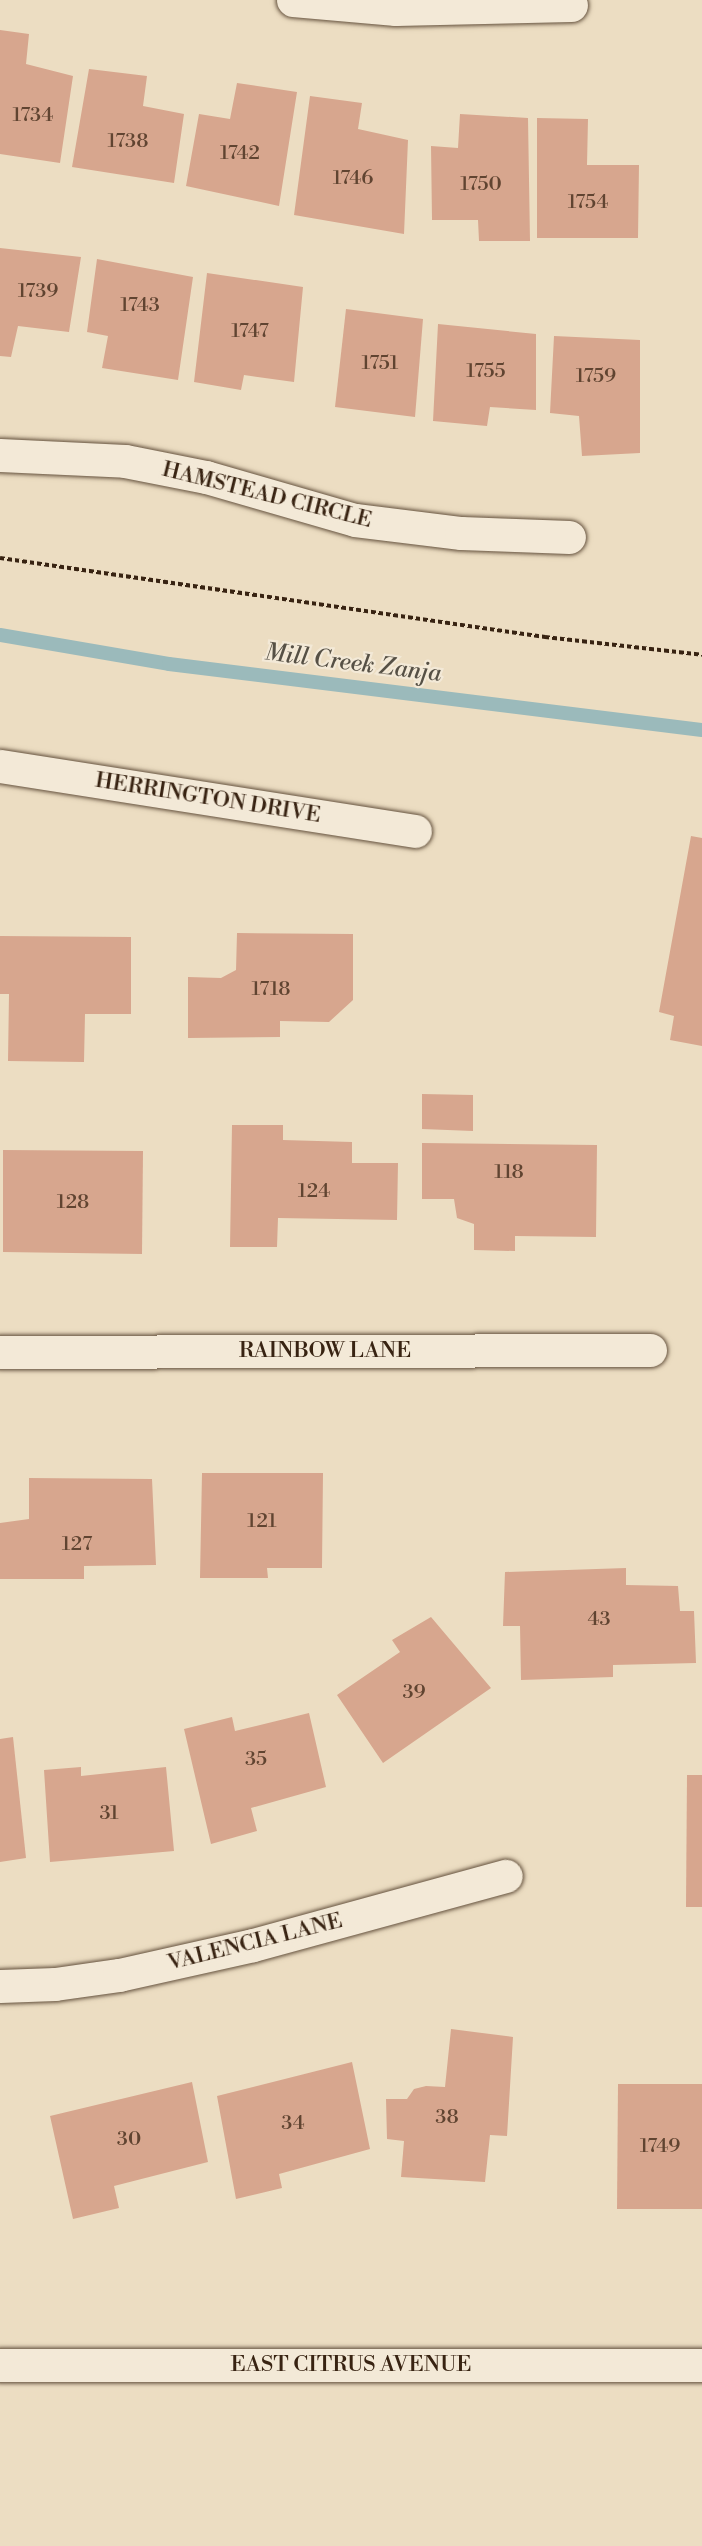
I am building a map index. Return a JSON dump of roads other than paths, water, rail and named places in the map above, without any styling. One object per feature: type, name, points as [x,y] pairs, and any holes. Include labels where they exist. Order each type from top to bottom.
[{"type":"street","points":[[293,0],[396,9],[571,5]]},
{"type":"street","name":"HAMSTEAD CIRCLE","points":[[0,454],[136,463],[206,477],[356,520],[461,533],[569,537]]},
{"type":"street","name":"HERRINGTON DRIVE","points":[[0,766],[415,831]]},
{"type":"street","name":"RAINBOW LANE","points":[[0,1352],[650,1350]]},
{"type":"street","name":"VALENCIA LANE","points":[[0,1986],[55,1984],[120,1975],[253,1945],[506,1876]]},
{"type":"street","name":"EAST CITRUS AVENUE","points":[[0,2365],[702,2365]]},
{"type":"waterway","name":"Mill Creek Zanja","points":[[0,635],[169,664],[702,730]]}]
